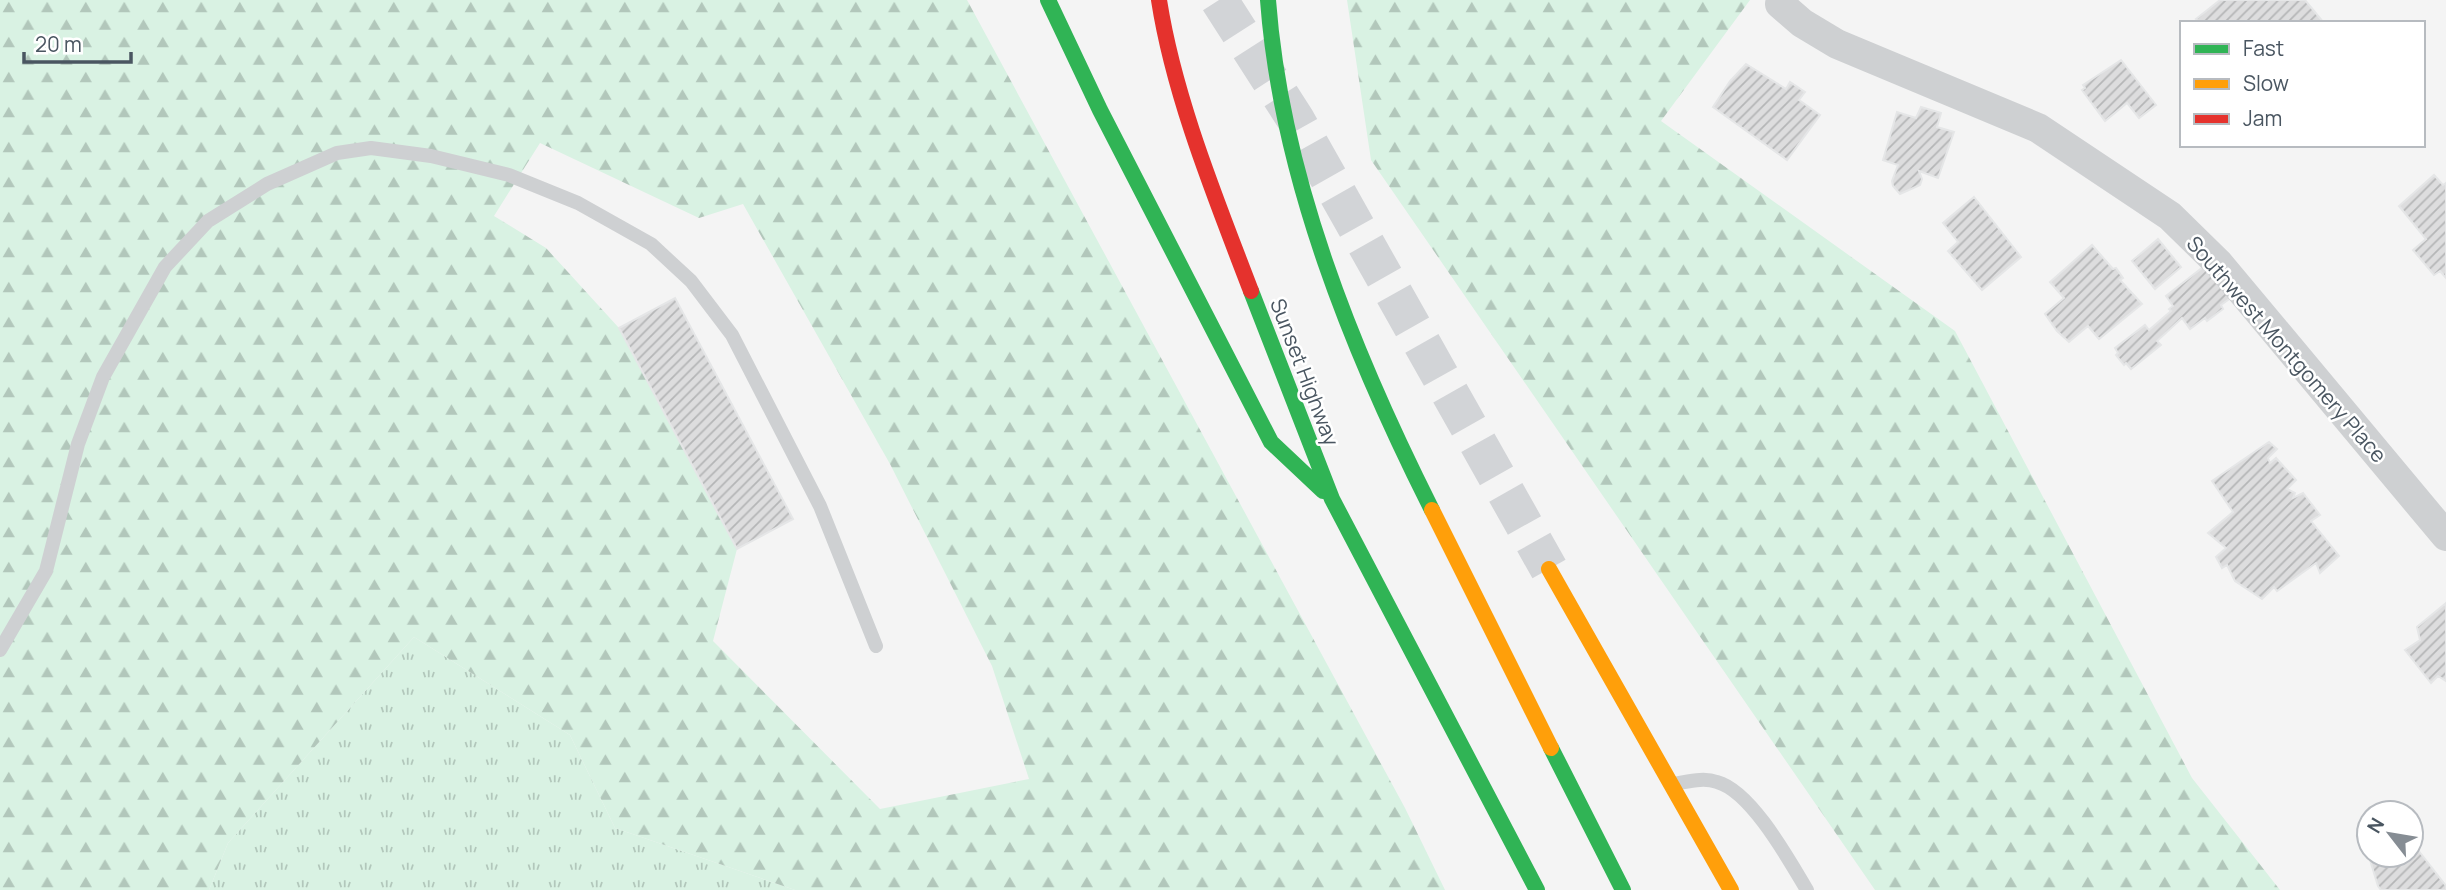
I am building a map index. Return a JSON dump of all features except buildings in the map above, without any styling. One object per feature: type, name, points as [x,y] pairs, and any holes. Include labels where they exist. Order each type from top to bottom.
[{"type":"highway","points":[[1048,0],[1100,110],[1271,442],[1332,499]]},
{"type":"highway","name":"Sunset Highway","points":[[1159,0],[1165,38],[1210,184],[1332,499],[1537,890]]},
{"type":"highway","points":[[1268,0],[1272,54],[1295,161],[1332,280],[1394,435],[1623,890]]},
{"type":"highway","points":[[1549,569],[1731,890]]},
{"type":"street","name":"Southwest Montgomery Place","points":[[1780,4],[1802,23],[1837,44],[2038,128],[2170,216],[2218,264],[2446,536]]},
{"type":"lane","points":[[0,650],[46,571],[78,444],[103,377],[165,267],[208,222],[267,184],[337,153],[371,148],[432,156],[509,175],[579,203],[651,244],[691,281],[732,335],[820,506],[876,646]]},
{"type":"lane","points":[[1670,784],[1714,780],[1739,795],[1762,820],[1807,890]]},
{"type":"green space","points":[[0,0],[967,0],[1405,808],[1445,890],[795,890],[615,828],[570,735],[414,637],[228,843],[209,890],[0,890]],"holes":[[[540,143],[699,218],[743,204],[890,464],[992,666],[1029,779],[880,809],[713,641],[737,549],[793,519],[675,298],[619,328],[546,248],[494,216]]]},
{"type":"green space","points":[[1347,0],[1750,0],[1661,121],[1955,331],[2192,778],[2280,890],[1875,890],[1371,160]]},
{"type":"green space","points":[[414,637],[570,735],[615,828],[795,890],[209,890],[228,843]]},
{"type":"tunnel","points":[[1219,0],[1296,120],[1549,569]]},
{"type":"traffic: fast","points":[[1048,0],[1100,110],[1271,442],[1323,491]]},
{"type":"traffic: fast","points":[[1268,0],[1288,132],[1325,262],[1375,389],[1432,510]]},
{"type":"traffic: fast","points":[[1251,291],[1332,499],[1537,890]]},
{"type":"traffic: fast","points":[[1551,748],[1623,890]]},
{"type":"traffic: slow","points":[[1432,510],[1551,748]]},
{"type":"traffic: slow","points":[[1549,569],[1731,890]]},
{"type":"traffic: jam","points":[[1159,0],[1185,110],[1251,291]]}]
